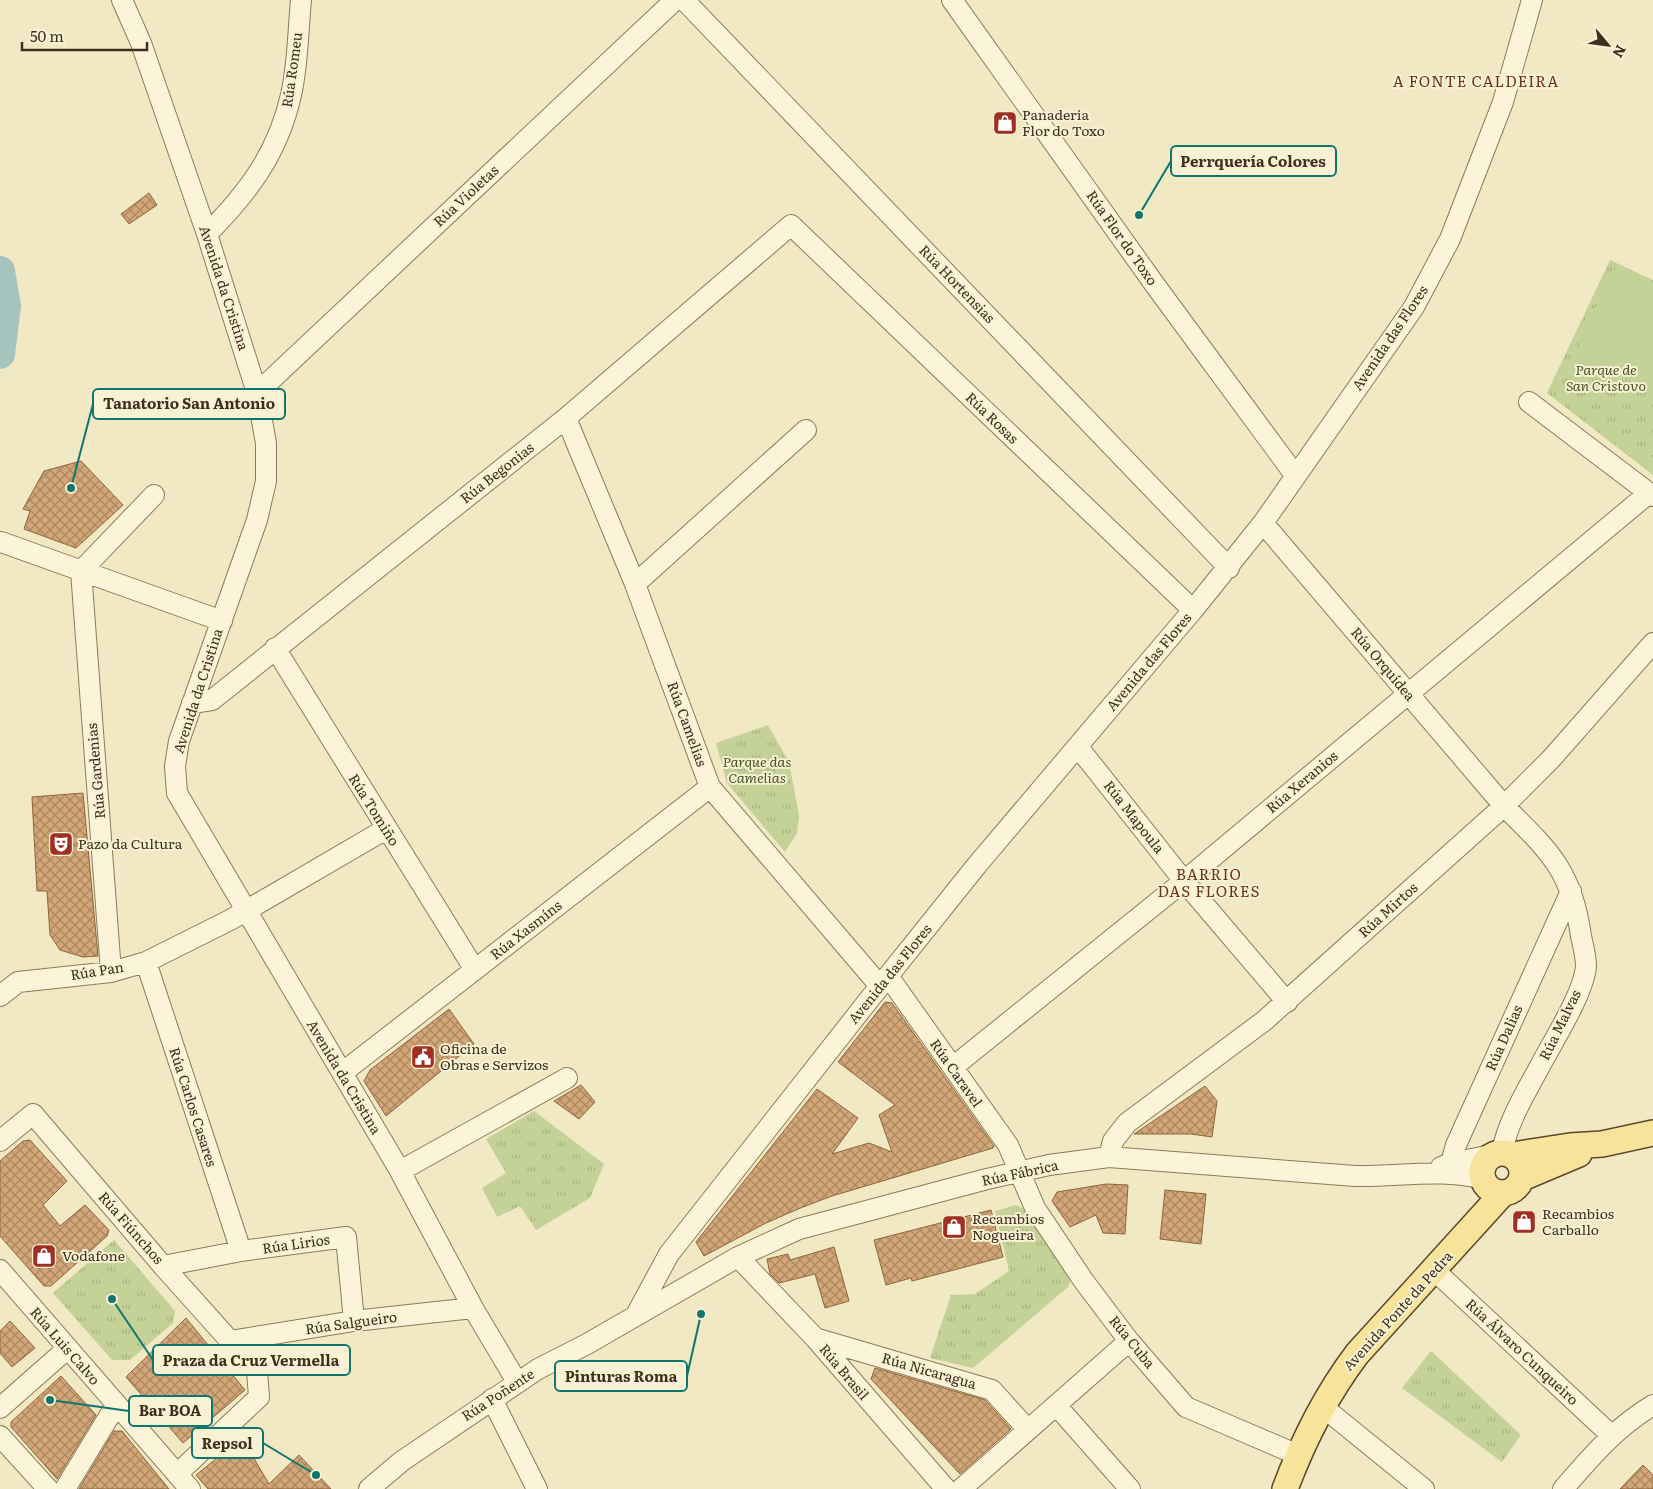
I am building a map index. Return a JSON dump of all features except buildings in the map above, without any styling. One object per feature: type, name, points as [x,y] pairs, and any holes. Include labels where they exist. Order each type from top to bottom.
[{"type":"main road","points":[[1502,1154],[1602,1144],[1653,1133]]},
{"type":"main road","points":[[1498,1184],[1602,1144]]},
{"type":"main road","points":[[1498,1184],[1520,1162],[1502,1154]]},
{"type":"main road","name":"Avenida Ponte da Pedra","points":[[1285,1489],[1298,1454],[1340,1376],[1357,1354],[1480,1218],[1498,1184],[1483,1168],[1502,1154]]},
{"type":"street","name":"Avenida da Cristina","points":[[122,0],[141,44],[207,234],[257,393],[266,443],[266,481],[257,520],[179,741],[176,757],[177,793],[400,1171],[473,1308],[517,1382]]},
{"type":"street","name":"Rúa Romeu","points":[[207,234],[236,205],[270,157],[282,128],[291,94],[301,0]]},
{"type":"street","name":"Rúa Flor do Toxo","points":[[952,0],[1155,285],[1295,475]]},
{"type":"street","name":"Avenida das Flores","points":[[636,1314],[663,1264],[884,981],[977,865],[1194,610],[1264,523],[1295,475],[1414,307],[1450,239],[1503,102],[1532,0]]},
{"type":"street","name":"Rúa Violetas","points":[[257,393],[676,1]]},
{"type":"street","name":"Rúa Hortensias","points":[[676,1],[1229,568]]},
{"type":"street","name":"Rúa Begonias","points":[[192,703],[212,700],[566,418],[791,225]]},
{"type":"street","name":"Rúa Rosas","points":[[791,225],[1194,610]]},
{"type":"street","points":[[1529,402],[1651,495]]},
{"type":"street","name":"Rúa Camelias","points":[[566,418],[635,584],[710,787],[884,981]]},
{"type":"street","points":[[635,584],[806,430]]},
{"type":"street","points":[[81,571],[154,495]]},
{"type":"street","name":"Rúa Xeranios","points":[[953,1067],[1184,881],[1408,693],[1651,495]]},
{"type":"street","name":"Rúa Orquídea","points":[[1264,523],[1504,806]]},
{"type":"street","points":[[1,542],[222,621]]},
{"type":"street","name":"Rúa Gardenias","points":[[81,571],[111,972]]},
{"type":"street","name":"Rúa Mirtos","points":[[1109,1157],[1113,1141],[1127,1123],[1287,1002],[1504,806],[1551,759],[1653,643]]},
{"type":"street","name":"Rúa Tomiño","points":[[275,648],[475,970]]},
{"type":"street","name":"Rúa Mapoula","points":[[1078,747],[1184,881],[1287,1002]]},
{"type":"street","name":"Rúa Xasmíns","points":[[342,1073],[710,787]]},
{"type":"street","points":[[1504,806],[1542,844],[1562,870],[1571,891]]},
{"type":"street","name":"Rúa Pan","points":[[0,996],[18,982],[111,972],[146,962],[246,910],[386,829]]},
{"type":"street","name":"Rúa Dalias","points":[[1451,1163],[1456,1145],[1571,891]]},
{"type":"street","name":"Rúa Malvas","points":[[1502,1154],[1508,1126],[1576,998],[1586,966],[1580,928],[1571,891]]},
{"type":"street","points":[[1559,914],[1580,928]]},
{"type":"street","name":"Rúa Carlos Casares","points":[[146,962],[241,1251]]},
{"type":"street","name":"Rúa Caravel","points":[[884,981],[953,1067],[1008,1145],[1018,1172]]},
{"type":"street","points":[[400,1171],[567,1078]]},
{"type":"street","name":"Rúa Fiúnchos","points":[[0,1141],[33,1114],[163,1266],[257,1371],[260,1397],[177,1474]]},
{"type":"street","name":"Rúa Fábrica","points":[[1430,1172],[1451,1163],[1502,1154]]},
{"type":"street","name":"Rúa Fábrica","points":[[636,1314],[738,1257],[799,1229],[1018,1172],[1109,1157],[1355,1176],[1380,1177],[1430,1172],[1498,1184]]},
{"type":"street","name":"Rúa Cuba","points":[[1018,1172],[1040,1216],[1082,1280],[1129,1341],[1186,1407],[1298,1454]]},
{"type":"street","name":"Rúa Lirios","points":[[163,1266],[241,1251],[346,1237],[354,1321]]},
{"type":"street","name":"Rúa Brasil","points":[[738,1257],[815,1338],[946,1489]]},
{"type":"street","points":[[663,1264],[669,1279],[679,1287],[684,1288]]},
{"type":"street","name":"Rúa Luis Calvo","points":[[0,1270],[190,1489]]},
{"type":"street","name":"Rúa Álvaro Cunqueiro","points":[[1434,1270],[1611,1435]]},
{"type":"street","name":"Rúa Salgueiro","points":[[230,1341],[354,1321],[473,1308]]},
{"type":"street","name":"Rúa Poñente","points":[[370,1489],[402,1461],[517,1382],[587,1344],[636,1314]]},
{"type":"street","name":"Rúa Nicaragua","points":[[815,1338],[992,1390],[1028,1430]]},
{"type":"street","points":[[961,1489],[1129,1341]]},
{"type":"street","points":[[0,1408],[67,1349]]},
{"type":"street","points":[[492,1399],[538,1489]]},
{"type":"street","points":[[66,1489],[116,1405]]},
{"type":"street","points":[[1056,1405],[1130,1489]]},
{"type":"street","points":[[1563,1489],[1611,1435],[1630,1418],[1653,1405]]},
{"type":"street","points":[[1323,1407],[1424,1489]]},
{"type":"street","points":[[0,1436],[48,1489]]},
{"type":"green space","name":"Parque de San Cristovo","points":[[1610,260],[1653,280],[1653,475],[1547,393]]},
{"type":"green space","points":[[1613,269],[1653,287],[1653,388],[1576,353]]},
{"type":"green space","name":"Parque das Camelias","points":[[768,725],[789,762],[799,815],[797,833],[785,852],[727,783],[716,743]]},
{"type":"green space","points":[[534,1111],[604,1164],[590,1198],[536,1230],[520,1206],[497,1217],[482,1188],[506,1173],[486,1139]]},
{"type":"green space","points":[[1016,1205],[1026,1210],[1071,1278],[1068,1287],[973,1368],[930,1358],[951,1295],[975,1294],[1009,1271],[995,1211]]},
{"type":"green space","points":[[114,1240],[175,1311],[173,1323],[130,1360],[112,1360],[53,1293]]},
{"type":"green space","points":[[1431,1351],[1521,1435],[1502,1462],[1402,1388]]},
{"type":"waterway","points":[[0,271],[6,306],[0,354]]},
{"type":"place","name":"Panadería Flor do Toxo","points":[[1005,123]]},
{"type":"place","name":"Perrquería Colores","points":[[1139,215]]},
{"type":"place","name":"Tanatorio San Antonio","points":[[71,488]]},
{"type":"place","name":"Pazo da Cultura","points":[[61,844]]},
{"type":"place","name":"Oficina de Obras e Servizos","points":[[423,1057]]},
{"type":"place","name":"Recambios Carballo","points":[[1524,1222]]},
{"type":"place","name":"Recambios Nogueira","points":[[954,1227]]},
{"type":"place","name":"Vodafone","points":[[44,1256]]},
{"type":"place","name":"Praza da Cruz Vermella","points":[[112,1299]]},
{"type":"place","name":"Pinturas Roma","points":[[701,1314]]},
{"type":"place","name":"Bar BOA","points":[[50,1400]]},
{"type":"place","name":"Repsol","points":[[316,1475]]},
{"type":"district","name":"A FONTE CALDEIRA","points":[[1476,82]]},
{"type":"district","name":"BARRIO DAS FLORES","points":[[1209,884]]}]
